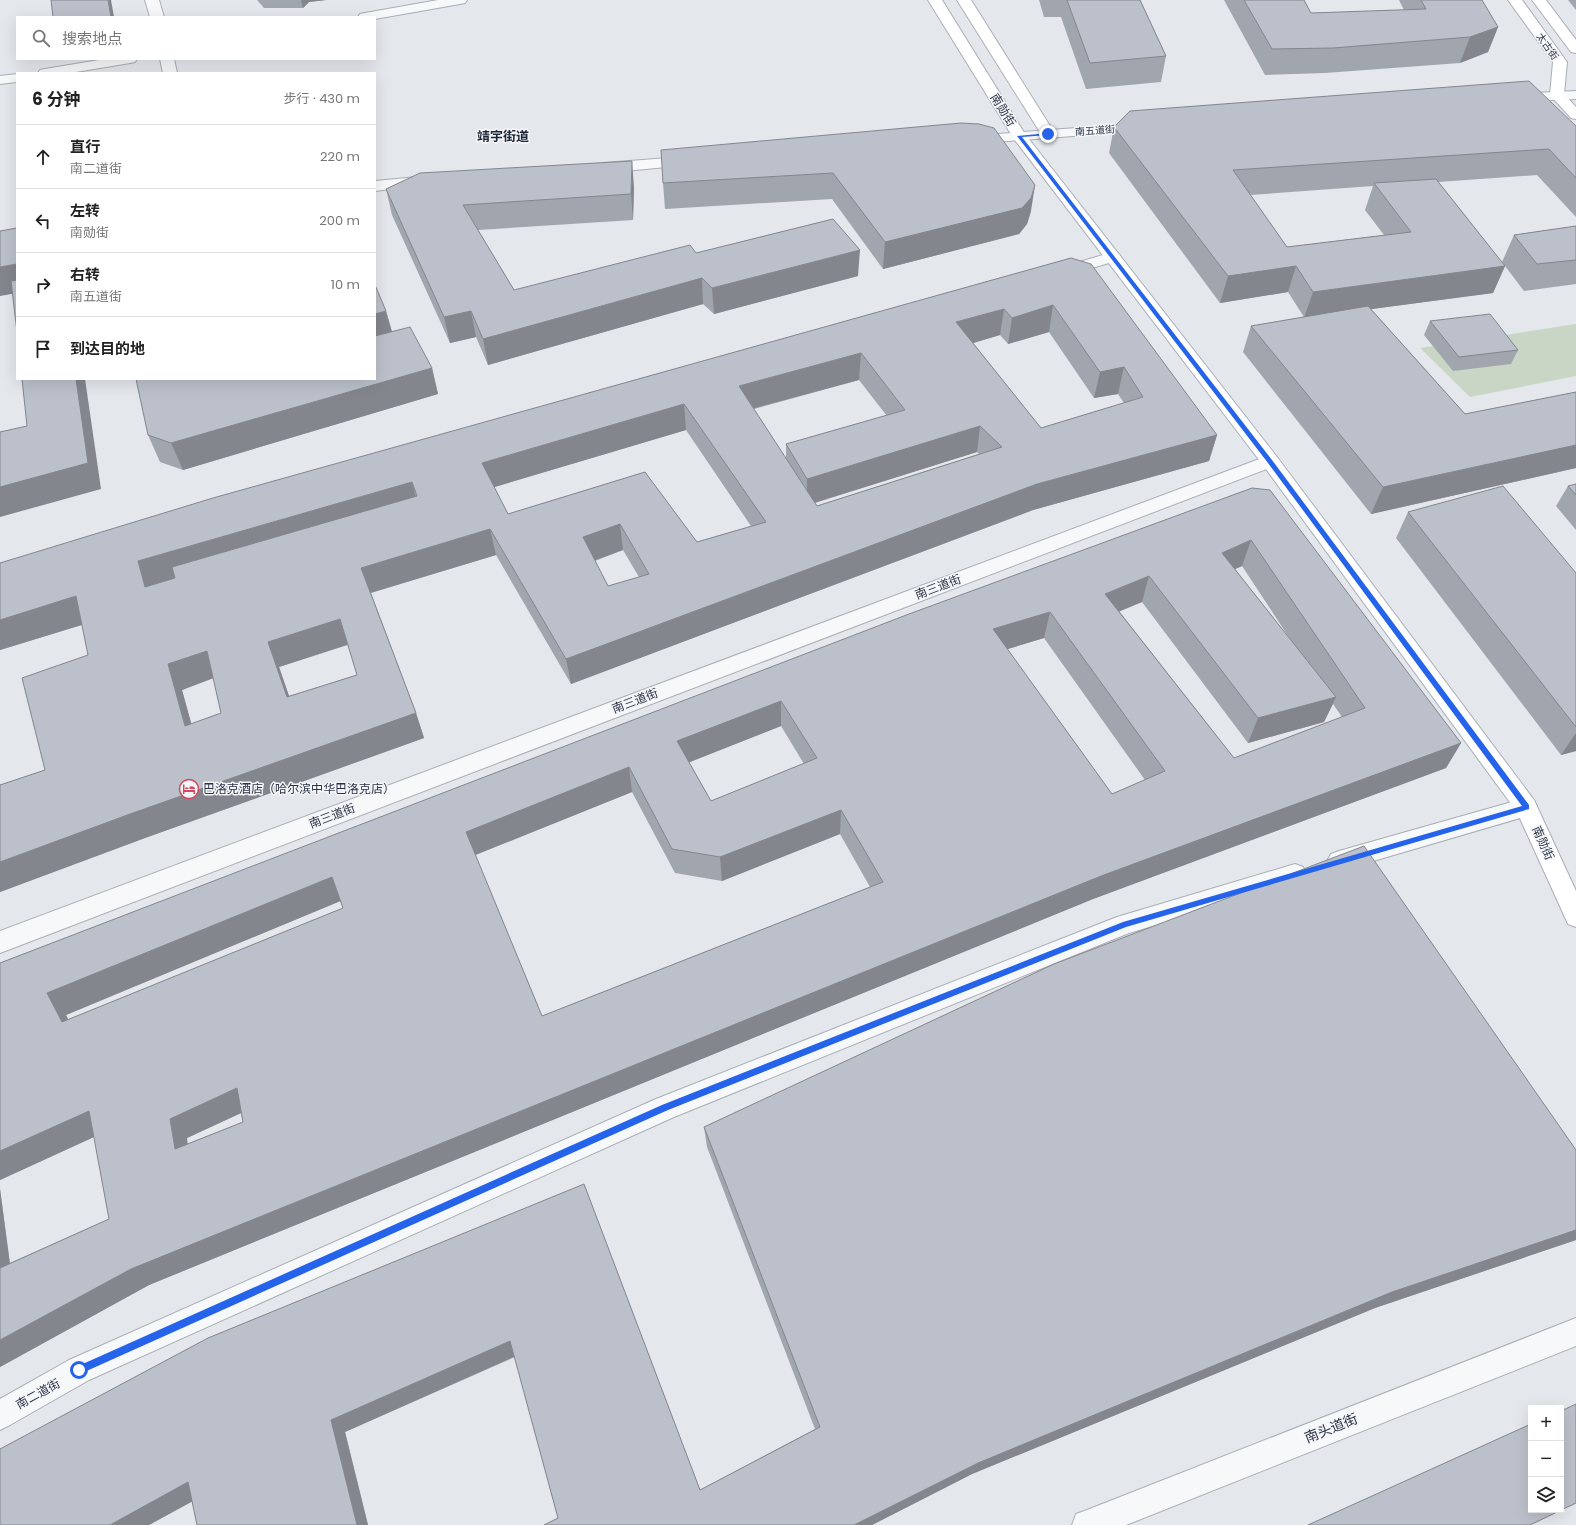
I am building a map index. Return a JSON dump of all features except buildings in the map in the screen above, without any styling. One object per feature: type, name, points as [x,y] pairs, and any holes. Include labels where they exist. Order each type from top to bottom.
[{"type":"main road","name":"南勋街","points":[[935,0],[1019,136],[1270,461],[1526,807],[1576,917]]},
{"type":"main road","name":"南勋街","points":[[964,0],[1048,134]]},
{"type":"main road","name":"太古街","points":[[1515,0],[1560,62],[1557,95]]},
{"type":"main road","name":"太古街","points":[[1539,0],[1576,49]]},
{"type":"main road","points":[[1557,95],[1576,115]]},
{"type":"street","points":[[152,0],[157,16]]},
{"type":"street","points":[[371,16],[460,0]]},
{"type":"street","points":[[51,72],[124,60]]},
{"type":"street","points":[[167,60],[170,72]]},
{"type":"street","points":[[0,80],[16,78]]},
{"type":"street","points":[[1501,99],[1576,95]]},
{"type":"street","name":"南五道街","points":[[955,141],[1159,125]]},
{"type":"street","points":[[590,169],[709,160]]},
{"type":"street","points":[[376,186],[439,181]]},
{"type":"street","points":[[1044,277],[1113,257]]},
{"type":"street","name":"南三道街","points":[[0,942],[1270,461]]},
{"type":"street","name":"南二道街","points":[[0,1415],[79,1370],[665,1108],[1125,924],[1526,807]]},
{"type":"street","name":"南头道街","points":[[1087,1525],[1576,1332]]},
{"type":"green space","points":[[1576,324],[1576,376],[1470,397],[1420,348]]},
{"type":"place","name":"巴洛克酒店（哈尔滨中华巴洛克店）","points":[[189,789]]},
{"type":"district","name":"靖宇街道","points":[[503,136]]},
{"type":"route","points":[[79,1370],[665,1108],[1125,924],[1526,807],[1270,461],[1019,136],[1048,134]]}]
